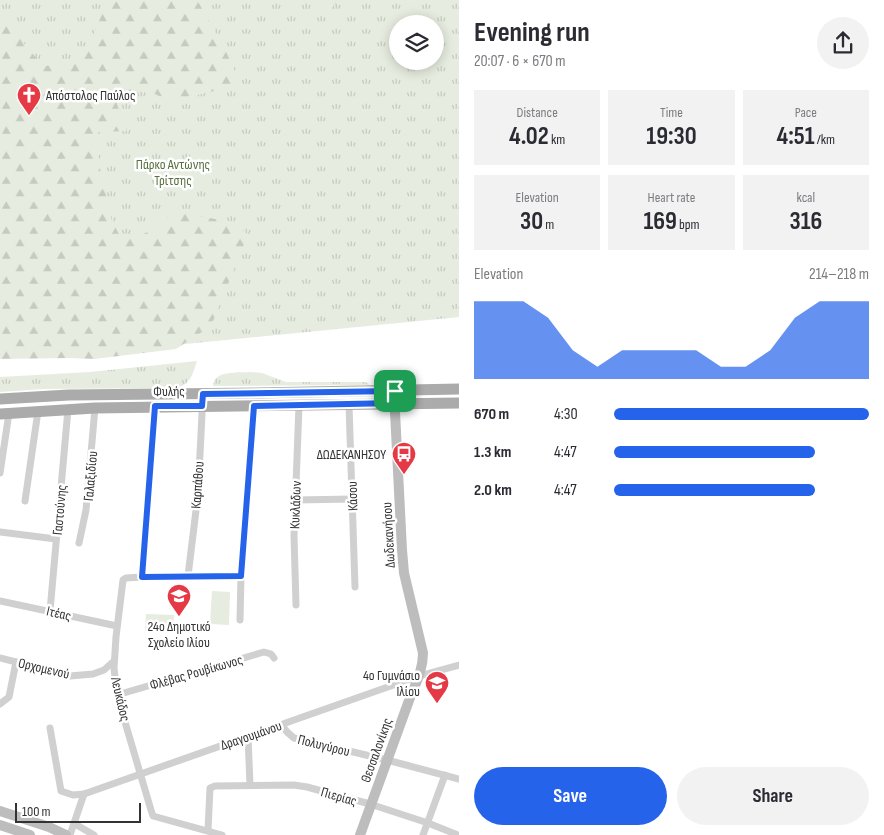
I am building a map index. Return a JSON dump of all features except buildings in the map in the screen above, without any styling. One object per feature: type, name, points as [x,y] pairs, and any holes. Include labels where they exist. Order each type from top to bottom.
[{"type":"main road","name":"Φυλής","points":[[0,399],[69,395],[459,389]]},
{"type":"main road","name":"Φυλής","points":[[4,414],[68,409],[155,406],[459,403]]},
{"type":"street","name":"Δωδεκανήσου","points":[[395,391],[402,550],[405,578],[423,653],[423,662],[419,676]]},
{"type":"street","name":"Καρπάθου","points":[[188,576],[198,494],[203,394]]},
{"type":"street","name":"Κάσου","points":[[349,405],[355,587]]},
{"type":"street","points":[[155,406],[142,577],[241,576]]},
{"type":"street","points":[[240,620],[241,576],[254,406]]},
{"type":"street","name":"Κυκλάδων","points":[[296,605],[294,536],[299,406]]},
{"type":"street","name":"Γαλαξιδίου","points":[[79,543],[86,510],[95,408]]},
{"type":"street","name":"Γαστούνης","points":[[50,611],[68,409]]},
{"type":"street","points":[[25,501],[38,411]]},
{"type":"street","points":[[0,473],[4,414]]},
{"type":"street","points":[[295,500],[352,499]]},
{"type":"street","points":[[0,532],[56,539]]},
{"type":"street","name":"Λευκάδος","points":[[142,577],[126,578],[123,580],[114,664],[117,694],[153,816],[208,830]]},
{"type":"street","name":"Ιτέας","points":[[0,601],[117,626]]},
{"type":"street","name":"Φλέβας Ρουβίκωνος","points":[[117,694],[264,652],[271,654],[274,658]]},
{"type":"street","name":"Ορχομενού","points":[[0,658],[70,676],[93,674],[114,664]]},
{"type":"street","points":[[0,704],[9,697],[16,662]]},
{"type":"street","name":"Δραγουμάνου","points":[[84,794],[419,676],[459,665]]},
{"type":"street","name":"Θεσσαλονίκης","points":[[360,835],[419,676]]},
{"type":"street","name":"Πολυγύρου","points":[[282,724],[286,732],[294,738],[459,779]]},
{"type":"street","points":[[50,728],[61,791],[73,795],[84,794],[70,835]]},
{"type":"street","points":[[248,736],[250,785]]},
{"type":"street","points":[[424,835],[445,775]]},
{"type":"street","name":"Πιερίας","points":[[208,830],[210,788],[215,786],[294,785],[370,804],[458,835]]},
{"type":"street","points":[[0,811],[49,827],[66,835]]},
{"type":"street","points":[[75,824],[94,835]]},
{"type":"street","points":[[0,825],[30,835]]},
{"type":"street","points":[[208,830],[222,835]]},
{"type":"green space","name":"Πάρκο Αντώνης Τρίτσης","points":[[0,0],[459,0],[459,317],[95,353],[0,356]]},
{"type":"green space","points":[[108,0],[197,0],[226,52],[240,85],[171,101],[148,91],[129,93],[115,99],[127,131],[98,132],[99,164],[112,221],[120,236],[144,234],[174,212],[233,222],[248,235],[211,326],[176,349],[94,359],[0,359],[0,17],[2,17],[43,66],[66,64],[76,61],[91,40]]},
{"type":"green space","points":[[316,0],[337,0],[327,19]]},
{"type":"green space","points":[[197,361],[193,374],[188,381],[177,388],[43,389],[0,392],[0,377],[90,372]]},
{"type":"green space","points":[[227,373],[262,373],[286,382],[365,382],[369,385],[213,386],[217,377]]},
{"type":"green space","points":[[212,591],[230,592],[229,625],[210,624]]},
{"type":"green space","points":[[146,614],[174,615],[173,632],[145,631]]},
{"type":"place","name":"Απόστολος Παύλος","points":[[29,116]]},
{"type":"place","name":"ΔΩΔΕΚΑΝΗΣΟΥ","points":[[404,475]]},
{"type":"place","name":"24ο Δημοτικό Σχολείο Ιλίου","points":[[179,617]]},
{"type":"place","name":"4ο Γυμνάσιο Ιλίου","points":[[437,704]]},
{"type":"route","points":[[395,391],[395,403],[254,406],[241,576],[142,577],[155,406],[202,406],[203,394],[395,391]]}]
